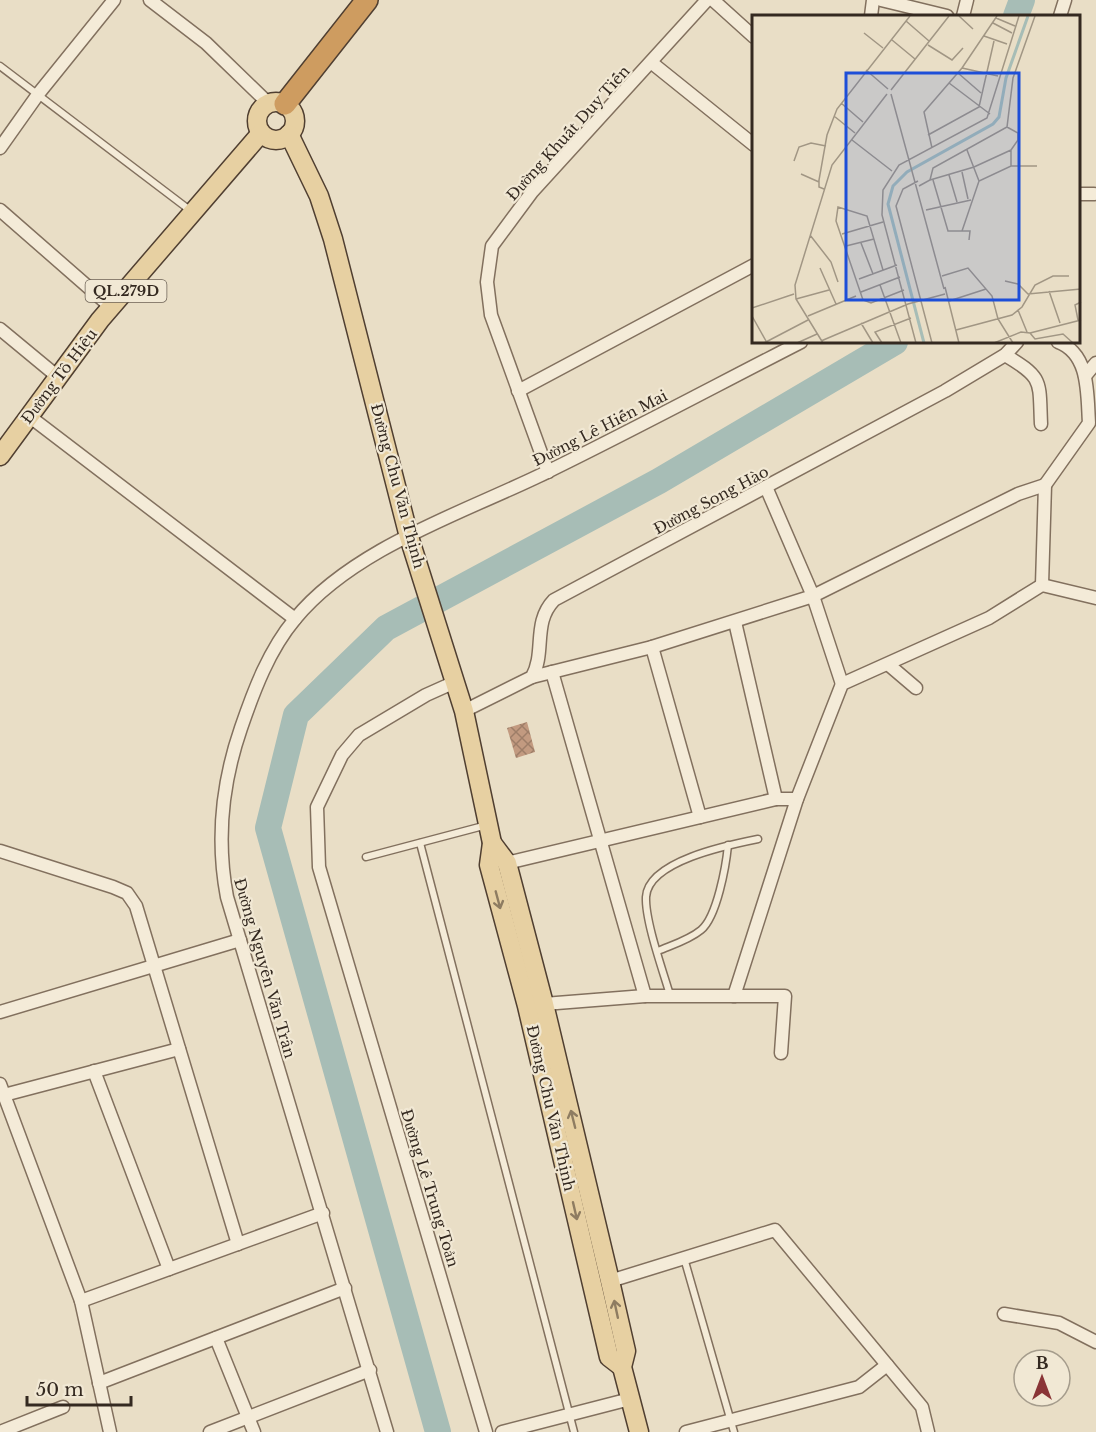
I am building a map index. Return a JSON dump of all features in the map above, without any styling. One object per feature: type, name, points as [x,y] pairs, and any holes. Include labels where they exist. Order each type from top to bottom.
[{"type":"highway","points":[[277,104],[367,0]]},
{"type":"main road","points":[[277,104],[294,118],[289,134],[275,139],[261,133],[257,117],[277,104]]},
{"type":"main road","name":"Đường Tô Hiệu","points":[[0,456],[8,439],[29,416],[111,307],[261,133]]},
{"type":"main road","name":"Đường Chu Văn Thịnh","points":[[289,134],[319,196],[333,239],[412,544],[464,711],[490,834],[489,865],[527,1006],[609,1357],[622,1366]]},
{"type":"main road","name":"Đường Chu Văn Thịnh","points":[[490,834],[507,863],[544,1004],[626,1351],[622,1366],[639,1432]]},
{"type":"street","points":[[0,148],[39,93],[114,0]]},
{"type":"street","points":[[150,0],[206,43],[277,104]]},
{"type":"street","name":"Đường Khuất Duy Tiến","points":[[548,472],[491,315],[487,282],[492,246],[532,192],[707,0]]},
{"type":"street","points":[[713,0],[752,35]]},
{"type":"street","points":[[871,15],[873,0]]},
{"type":"street","points":[[881,0],[943,15]]},
{"type":"street","points":[[963,15],[967,0]]},
{"type":"street","points":[[1060,15],[1065,0]]},
{"type":"street","points":[[652,63],[752,143]]},
{"type":"street","points":[[1081,194],[1094,194]]},
{"type":"street","points":[[0,210],[111,307]]},
{"type":"street","points":[[518,391],[752,266]]},
{"type":"street","points":[[0,329],[58,377]]},
{"type":"street","name":"Đường Lê Hiến Mai","points":[[412,544],[797,344]]},
{"type":"street","name":"Đường Song Hào","points":[[532,677],[538,667],[541,618],[554,600],[945,391],[1005,355],[1015,344]]},
{"type":"street","points":[[1042,585],[1045,485],[1089,423],[1085,376],[1078,357],[1063,344]]},
{"type":"street","points":[[1005,355],[1030,370],[1037,378],[1041,424]]},
{"type":"street","points":[[1085,376],[1096,363]]},
{"type":"street","points":[[29,416],[295,619]]},
{"type":"street","points":[[464,711],[532,677],[652,647],[813,596],[1018,494],[1045,485]]},
{"type":"street","points":[[734,996],[797,799],[842,684],[813,596],[766,488]]},
{"type":"street","name":"Đường Nguyễn Văn Trân","points":[[387,1432],[227,897],[221,864],[220,834],[224,799],[237,738],[272,652],[295,619],[338,579],[412,544]]},
{"type":"street","points":[[842,684],[889,665],[989,618],[1042,585],[1096,598]]},
{"type":"street","points":[[735,622],[776,799]]},
{"type":"street","points":[[652,647],[700,818]]},
{"type":"street","points":[[889,665],[916,688]]},
{"type":"street","points":[[552,672],[599,843],[645,996]]},
{"type":"street","name":"Đường Lê Trung Toản","points":[[455,682],[426,695],[359,735],[342,755],[317,807],[319,867],[486,1432]]},
{"type":"street","points":[[507,863],[599,843],[776,799],[797,799]]},
{"type":"street","points":[[0,851],[127,893],[136,906],[238,1244]]},
{"type":"street","points":[[0,1012],[240,940]]},
{"type":"street","points":[[544,1004],[645,996],[785,996],[781,1053]]},
{"type":"street","points":[[110,1432],[81,1301],[2,1089],[94,1071],[179,1049]]},
{"type":"street","points":[[94,1071],[169,1269]]},
{"type":"street","points":[[81,1301],[323,1213]]},
{"type":"street","points":[[610,1281],[775,1230],[922,1407],[928,1432]]},
{"type":"street","points":[[99,1383],[345,1288]]},
{"type":"street","points":[[1004,1314],[1059,1323],[1096,1342]]},
{"type":"street","points":[[216,1338],[254,1432]]},
{"type":"street","points":[[686,1432],[732,1426],[859,1387],[886,1365]]},
{"type":"street","points":[[210,1432],[370,1370]]},
{"type":"street","points":[[502,1432],[630,1399]]},
{"type":"street","points":[[0,1432],[63,1407]]},
{"type":"lane","points":[[0,66],[39,93],[194,213]]},
{"type":"lane","points":[[366,857],[420,843],[490,834]]},
{"type":"lane","points":[[670,996],[646,900],[649,886],[658,874],[694,856],[728,845],[758,839]]},
{"type":"lane","points":[[420,843],[574,1432]]},
{"type":"lane","points":[[658,951],[702,930],[710,917],[726,866],[728,845]]},
{"type":"lane","points":[[684,1258],[732,1426]]},
{"type":"building","points":[[527,722],[535,752],[516,758],[507,728]]},
{"type":"waterway","points":[[1016,15],[1022,0]]},
{"type":"waterway","points":[[438,1432],[268,828],[296,715],[386,628],[659,481],[892,344]]}]
